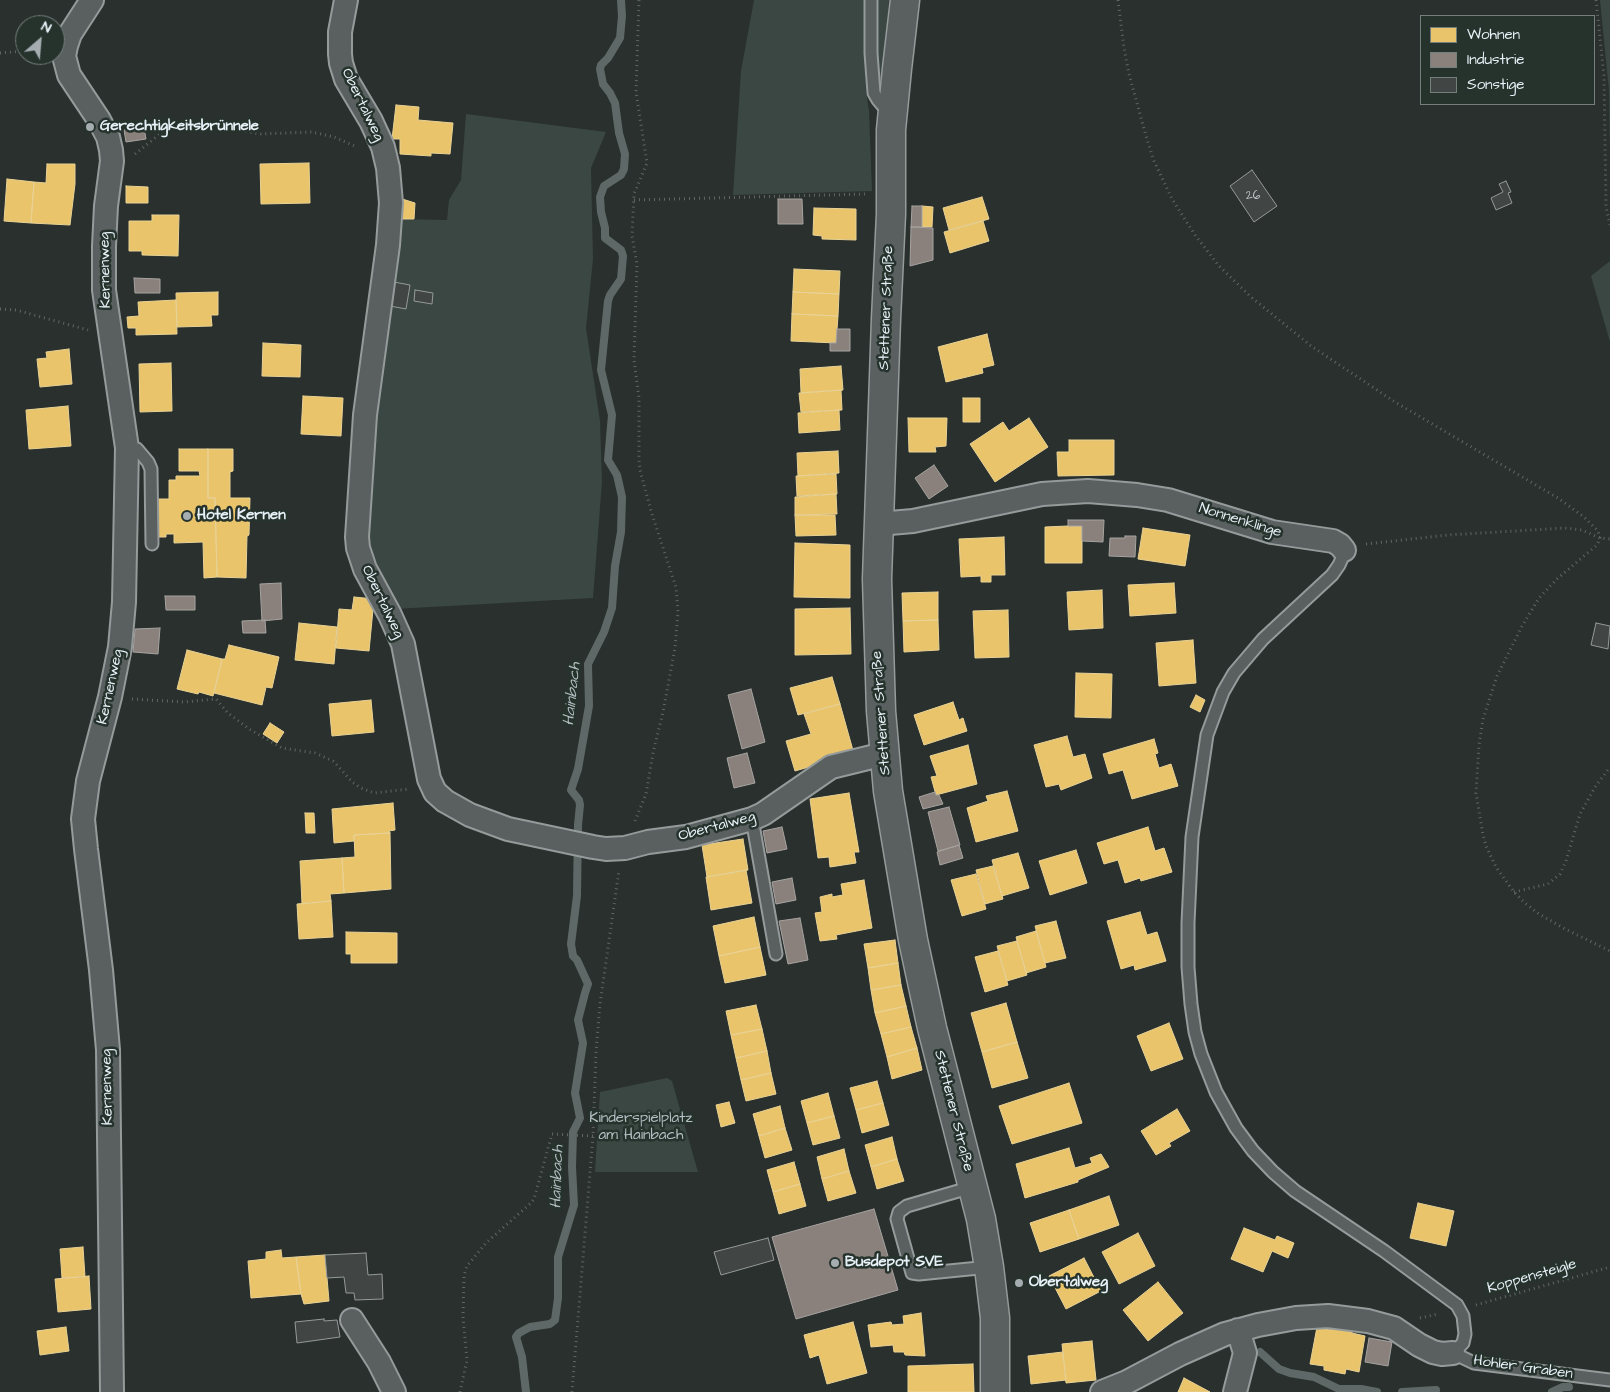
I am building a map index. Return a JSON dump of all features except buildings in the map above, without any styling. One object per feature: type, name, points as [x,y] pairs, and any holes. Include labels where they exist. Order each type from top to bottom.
[{"type":"main road","name":"Stettener Straße","points":[[904,11],[892,117],[892,194],[878,524],[877,622],[881,711],[884,754],[893,825],[922,984],[980,1220],[989,1267],[995,1318],[995,1392]]},
{"type":"street","name":"Kernenweg","points":[[92,0],[68,40],[65,62],[73,82],[108,137],[112,156],[106,206],[103,270],[104,290],[126,448],[124,611],[120,648],[110,697],[88,781],[83,819],[101,970],[108,1050],[112,1392]]},
{"type":"street","name":"Obertalweg","points":[[346,0],[340,32],[341,63],[346,79],[371,121],[383,147],[391,203],[390,230],[364,414],[358,548],[364,569],[390,615],[403,644],[432,786],[435,792],[444,801],[480,819],[519,832],[606,849],[625,848],[648,842],[686,837],[752,819],[763,814],[831,767],[884,754]]},
{"type":"street","name":"Nonnenklinge","points":[[878,524],[913,521],[1042,494],[1088,491],[1137,495],[1168,500],[1272,532],[1333,541],[1344,550]]},
{"type":"street","name":"Hohler Graben","points":[[1102,1392],[1127,1382],[1225,1334],[1270,1322],[1296,1318],[1328,1316],[1368,1321],[1394,1328],[1418,1345],[1434,1352],[1442,1354],[1453,1352]]},
{"type":"street","points":[[352,1320],[379,1362],[394,1392]]},
{"type":"street","points":[[1235,1392],[1244,1353],[1238,1330]]},
{"type":"lane","points":[[871,0],[871,53],[874,93],[892,117]]},
{"type":"lane","points":[[126,448],[137,449],[148,462],[151,469],[152,544]]},
{"type":"lane","points":[[1344,550],[1342,559],[1332,576],[1263,639],[1242,663],[1223,692],[1209,728],[1203,757],[1191,854],[1188,931],[1191,1004],[1198,1043],[1210,1080],[1228,1116],[1253,1151],[1284,1182],[1384,1251],[1448,1298],[1460,1310],[1465,1337],[1461,1346],[1453,1352]]},
{"type":"lane","points":[[752,819],[776,954]]},
{"type":"lane","points":[[972,1187],[907,1206],[899,1212],[898,1221],[911,1271],[915,1274],[989,1267]]},
{"type":"lane","name":"Hohler Graben","points":[[1453,1352],[1474,1363],[1610,1380]]},
{"type":"path","points":[[572,1392],[593,1136],[600,1004],[619,867],[646,794],[675,648],[678,612],[676,587],[651,511],[639,465],[638,398],[634,360],[637,264],[632,236],[634,194],[647,163],[636,92],[639,0]]},
{"type":"path","points":[[1118,0],[1129,74],[1154,160],[1163,182],[1182,215],[1218,266],[1257,303],[1311,346],[1395,402],[1558,498],[1598,531],[1600,538],[1597,545],[1557,579],[1535,604],[1497,676],[1483,719],[1476,778],[1478,807],[1483,835],[1491,858],[1514,892],[1531,909],[1544,917],[1610,951]]},
{"type":"path","points":[[1596,0],[1604,76],[1606,198],[1610,222]]},
{"type":"path","points":[[0,54],[15,52]]},
{"type":"path","points":[[111,172],[165,130],[180,126],[203,125],[260,134],[312,132],[334,137],[351,144],[363,152],[389,179]]},
{"type":"path","points":[[634,200],[892,194]]},
{"type":"path","points":[[0,309],[16,310],[110,336]]},
{"type":"path","points":[[1344,550],[1370,543],[1448,535],[1565,528],[1582,530],[1600,538],[1610,539]]},
{"type":"path","points":[[110,697],[184,702],[216,699],[228,713],[249,729],[282,748],[315,753],[333,762],[356,786],[371,792],[380,793],[432,786]]},
{"type":"path","points":[[1514,892],[1548,884],[1560,874],[1566,862],[1583,810],[1595,787],[1610,767]]},
{"type":"path","points":[[460,1392],[467,1360],[463,1317],[465,1270],[486,1243],[531,1203],[551,1136],[554,1133],[593,1136]]},
{"type":"path","name":"Koppensteigle","points":[[1460,1310],[1610,1267]]},
{"type":"green space","points":[[754,0],[864,0],[866,91],[869,111],[872,191],[733,195],[741,71]]},
{"type":"green space","points":[[877,0],[889,0],[882,79],[879,77],[878,68]]},
{"type":"green space","points":[[1600,0],[1610,0],[1610,155],[1609,91]]},
{"type":"green space","points":[[466,114],[606,132],[591,168],[593,259],[586,328],[600,421],[602,482],[593,598],[394,609],[363,548],[396,219],[447,220],[449,200],[461,180]]},
{"type":"green space","points":[[1610,261],[1610,342],[1591,276]]},
{"type":"green space","name":"Kinderspielplatz am Hainbach","points":[[667,1078],[672,1081],[698,1172],[595,1172],[600,1092]]},
{"type":"waterway","name":"Hainbach","points":[[526,1392],[522,1357],[516,1337],[519,1333],[530,1327],[550,1324],[555,1320],[558,1298],[558,1257],[574,1205],[573,1132],[580,1118],[575,1093],[583,1043],[578,1020],[588,984],[577,960],[573,956],[571,944],[577,896],[580,805],[579,800],[571,790],[578,769],[589,706],[588,664],[604,632],[612,608],[615,566],[621,532],[622,497],[617,475],[608,460],[612,415],[601,370],[608,301],[621,279],[623,256],[621,250],[605,238],[600,197],[604,186],[621,175],[624,169],[625,154],[619,133],[615,103],[603,84],[600,69],[620,38],[621,0]]},
{"type":"waterway","points":[[1260,1352],[1279,1369],[1290,1373],[1314,1377],[1339,1389],[1361,1389],[1377,1392]]},
{"type":"waterway","points":[[1552,1392],[1563,1387],[1569,1387]]},
{"type":"waterway","points":[[1402,1392],[1436,1390]]},
{"type":"place","name":"Gerechtigkeitsbrünnele","points":[[90,127]]},
{"type":"place","name":"Hotel Kernen","points":[[187,516]]},
{"type":"place","name":"Busdepot SVE","points":[[835,1263]]},
{"type":"place","name":"Obertalweg","points":[[1019,1283]]}]
